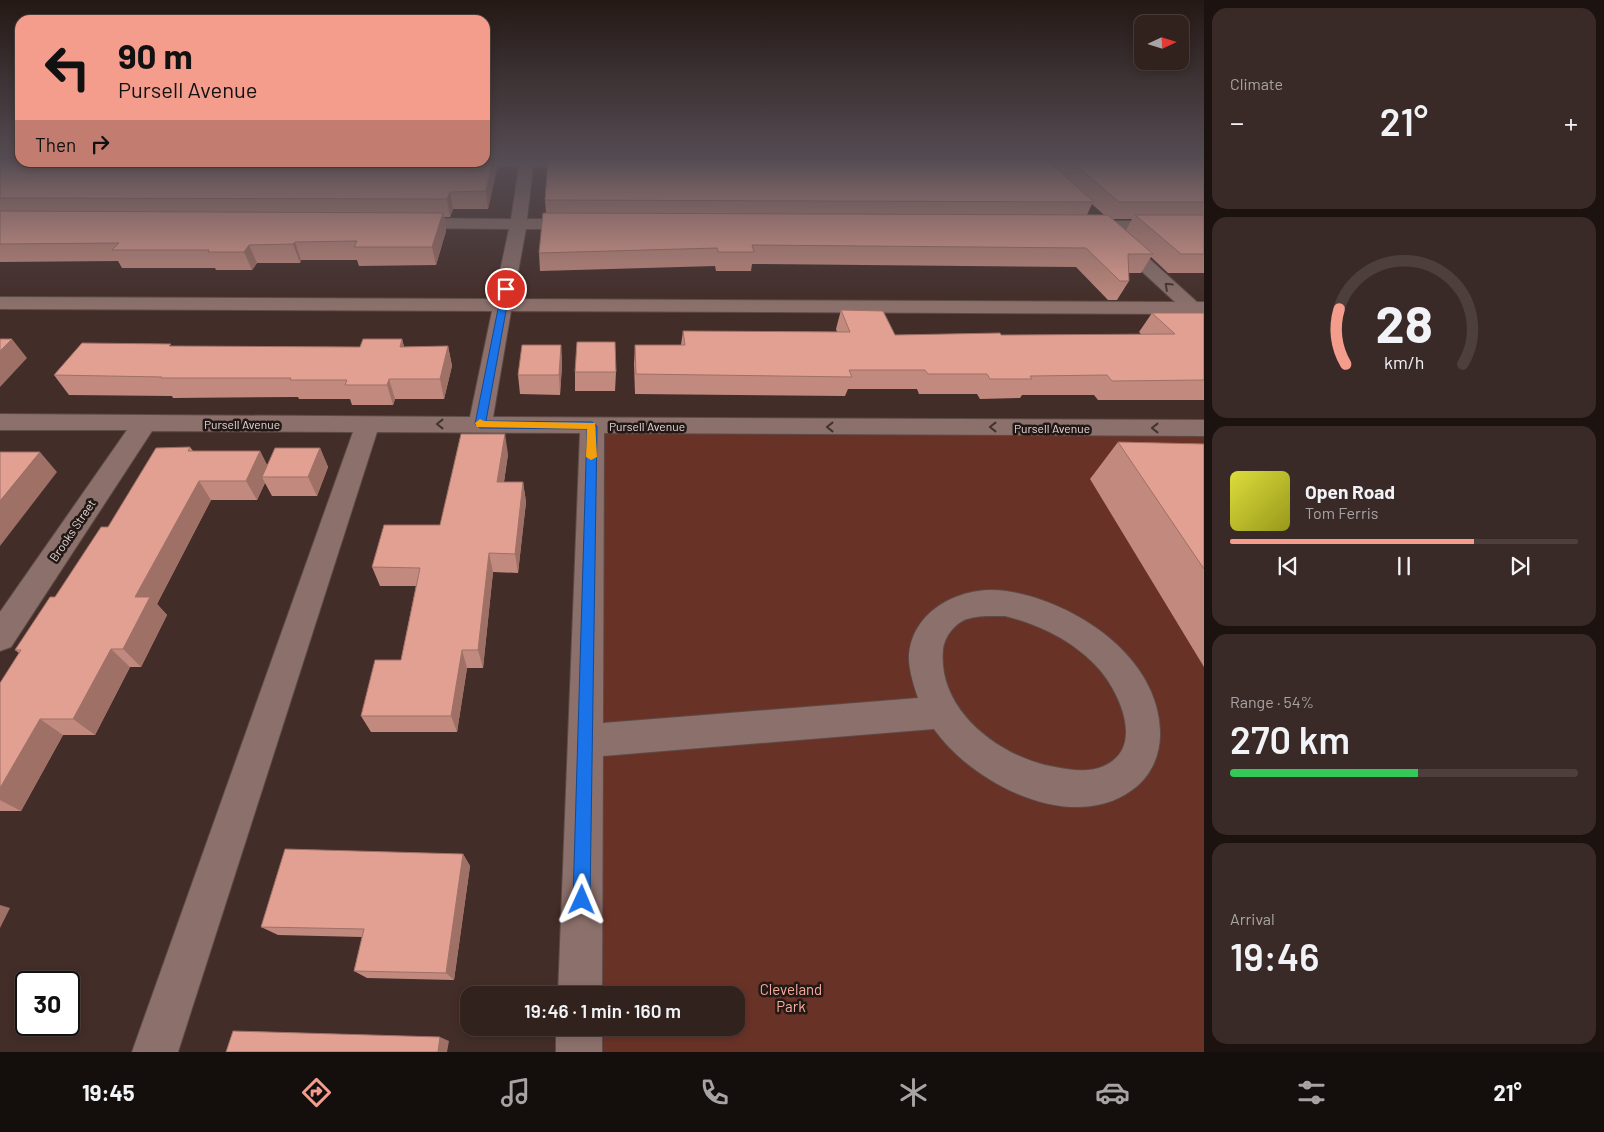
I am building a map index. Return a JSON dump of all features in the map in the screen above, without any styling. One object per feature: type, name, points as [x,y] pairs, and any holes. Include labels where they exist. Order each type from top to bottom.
[{"type":"street","points":[[480,424],[520,209]]},
{"type":"street","points":[[1090,213],[1200,312]]},
{"type":"street","points":[[394,223],[597,224]]},
{"type":"street","points":[[1064,226],[1204,226]]},
{"type":"street","points":[[0,303],[502,305],[1200,312]]},
{"type":"street","name":"Pursell Avenue","points":[[0,422],[1204,428]]},
{"type":"street","name":"Brooks Street","points":[[0,637],[145,423]]},
{"type":"street","points":[[155,1052],[368,424]]},
{"type":"street","points":[[580,986],[592,426]]},
{"type":"street","points":[[975,604],[1005,604],[1037,611],[1070,627],[1100,649],[1125,677],[1140,708],[1144,738],[1135,764],[1112,782],[1080,789],[1041,784],[1002,768],[967,742],[942,712],[927,681],[925,653],[932,630],[950,613],[975,604]]},
{"type":"street","points":[[585,741],[942,712]]},
{"type":"street","points":[[579,1036],[579,1052]]},
{"type":"green space","name":"Cleveland Park","points":[[592,426],[1204,428],[1204,1052],[579,1052],[579,1036],[745,1036],[745,986],[580,986]]},
{"type":"building","points":[[0,211],[443,213],[432,247],[354,247],[357,241],[295,242],[293,244],[249,245],[244,252],[208,252],[209,250],[112,250],[119,243],[0,244]]},
{"type":"building","points":[[543,213],[1108,215],[1153,254],[1128,254],[1129,281],[1120,281],[1086,248],[752,245],[754,252],[718,252],[717,248],[539,253]]},
{"type":"building","points":[[1135,215],[1204,215],[1204,254],[1181,254]]},
{"type":"building","points":[[841,310],[883,311],[895,335],[1000,333],[1001,335],[1175,334],[1152,313],[1204,313],[1204,380],[1112,381],[1107,375],[1030,376],[1032,379],[990,379],[987,374],[928,374],[925,370],[849,370],[852,377],[636,374],[635,345],[685,345],[683,331],[850,332]]},
{"type":"building","points":[[0,339],[12,339],[0,351]]},
{"type":"building","points":[[363,339],[402,339],[400,347],[448,346],[440,379],[389,379],[387,385],[345,385],[347,380],[54,375],[82,343],[171,344],[169,346],[360,347]]},
{"type":"building","points":[[577,342],[615,342],[616,372],[575,372]]},
{"type":"building","points":[[522,345],[561,345],[559,375],[518,375]]},
{"type":"building","points":[[461,434],[505,434],[497,482],[523,482],[515,554],[489,553],[478,650],[462,650],[451,716],[361,716],[375,660],[401,660],[420,568],[372,567],[384,525],[440,525]]},
{"type":"building","points":[[1118,442],[1204,444],[1204,569]]},
{"type":"building","points":[[190,447],[188,451],[260,451],[246,481],[199,481],[135,597],[150,597],[123,649],[111,649],[73,719],[40,719],[0,788],[0,683],[21,650],[15,650],[50,597],[55,597],[101,527],[108,527],[156,448]]},
{"type":"building","points":[[275,448],[320,448],[308,477],[262,477]]},
{"type":"building","points":[[0,452],[40,452],[0,501]]},
{"type":"building","points":[[285,849],[463,854],[446,973],[354,971],[364,929],[261,927]]},
{"type":"building","points":[[233,1031],[440,1037],[438,1052],[226,1052]]},
{"type":"slow traffic","points":[[480,423],[592,426],[591,457]]},
{"type":"route","points":[[506,289],[480,424],[592,426],[590,596],[582,900]]}]
